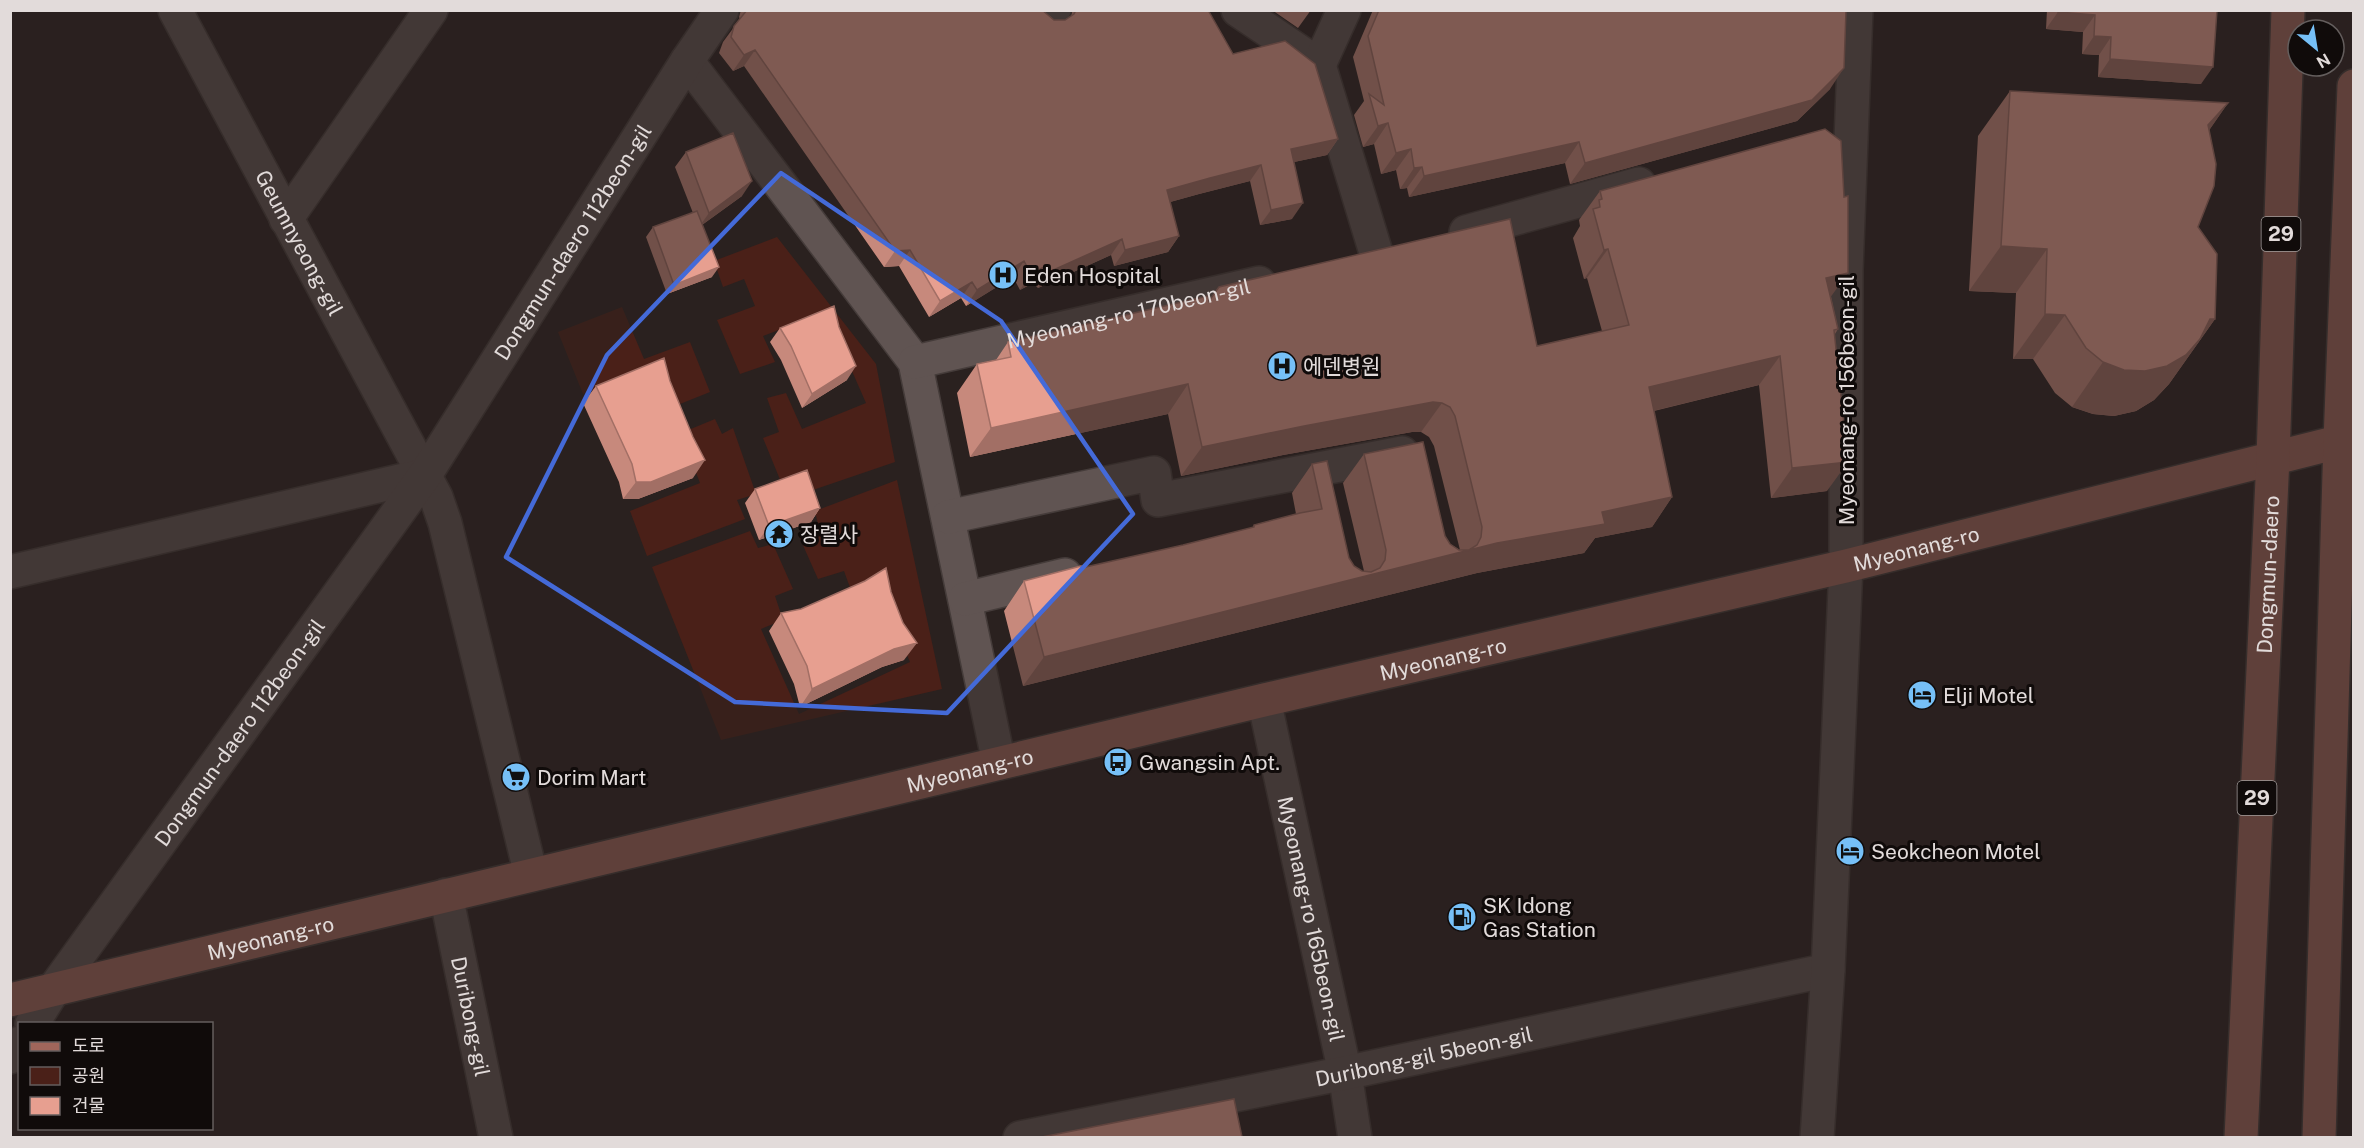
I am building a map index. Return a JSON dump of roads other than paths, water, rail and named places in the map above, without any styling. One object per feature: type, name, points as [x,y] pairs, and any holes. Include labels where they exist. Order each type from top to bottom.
[{"type":"main road","name":"Dongmun-daero","points":[[2241,1137],[2273,458],[2288,10]]},
{"type":"main road","points":[[2319,1137],[2347,440],[2354,86]]},
{"type":"main road","name":"Myeonang-ro","points":[[10,1000],[1264,700],[1845,566],[2347,440]]},
{"type":"street","name":"Geumnyeong-gil","points":[[175,10],[425,475]]},
{"type":"street","points":[[286,219],[431,10]]},
{"type":"street","name":"Dongmun-daero 112beon-gil","points":[[33,1022],[54,989],[425,475],[687,61],[722,10]]},
{"type":"street","points":[[1040,10],[1048,18],[1054,10]]},
{"type":"street","points":[[1238,10],[1319,65],[1377,256]]},
{"type":"street","points":[[1319,65],[1344,10]]},
{"type":"street","name":"Myeonang-ro 156beon-gil","points":[[1816,1137],[1828,970],[1845,566],[1846,271],[1856,10]]},
{"type":"street","points":[[687,61],[915,362],[999,763]]},
{"type":"street","points":[[1816,135],[1851,126]]},
{"type":"street","points":[[1435,240],[1666,177]]},
{"type":"street","name":"Myeonang-ro 170beon-gil","points":[[915,362],[1285,277]]},
{"type":"street","points":[[948,516],[1154,473],[1158,501],[1324,481],[1416,450],[1422,472]]},
{"type":"street","points":[[10,572],[425,475],[445,523],[531,875]]},
{"type":"street","points":[[965,599],[1090,570]]},
{"type":"street","name":"Myeonang-ro 165beon-gil","points":[[1264,700],[1345,1073],[1355,1137]]},
{"type":"street","name":"Duribong-gil","points":[[446,895],[496,1137]]},
{"type":"street","name":"Duribong-gil 5beon-gil","points":[[1020,1137],[1345,1073],[1828,970]]},
{"type":"place","name":"Eden Hospital","points":[[1003,275]]},
{"type":"place","name":"에덴병원","points":[[1282,366]]},
{"type":"place","name":"장렬사","points":[[779,534]]},
{"type":"place","name":"Elji Motel","points":[[1922,695]]},
{"type":"place","name":"Gwangsin Apt.","points":[[1118,762]]},
{"type":"place","name":"Dorim Mart","points":[[516,777]]},
{"type":"place","name":"Seokcheon Motel","points":[[1850,851]]},
{"type":"place","name":"SK Idong Gas Station","points":[[1462,917]]}]
